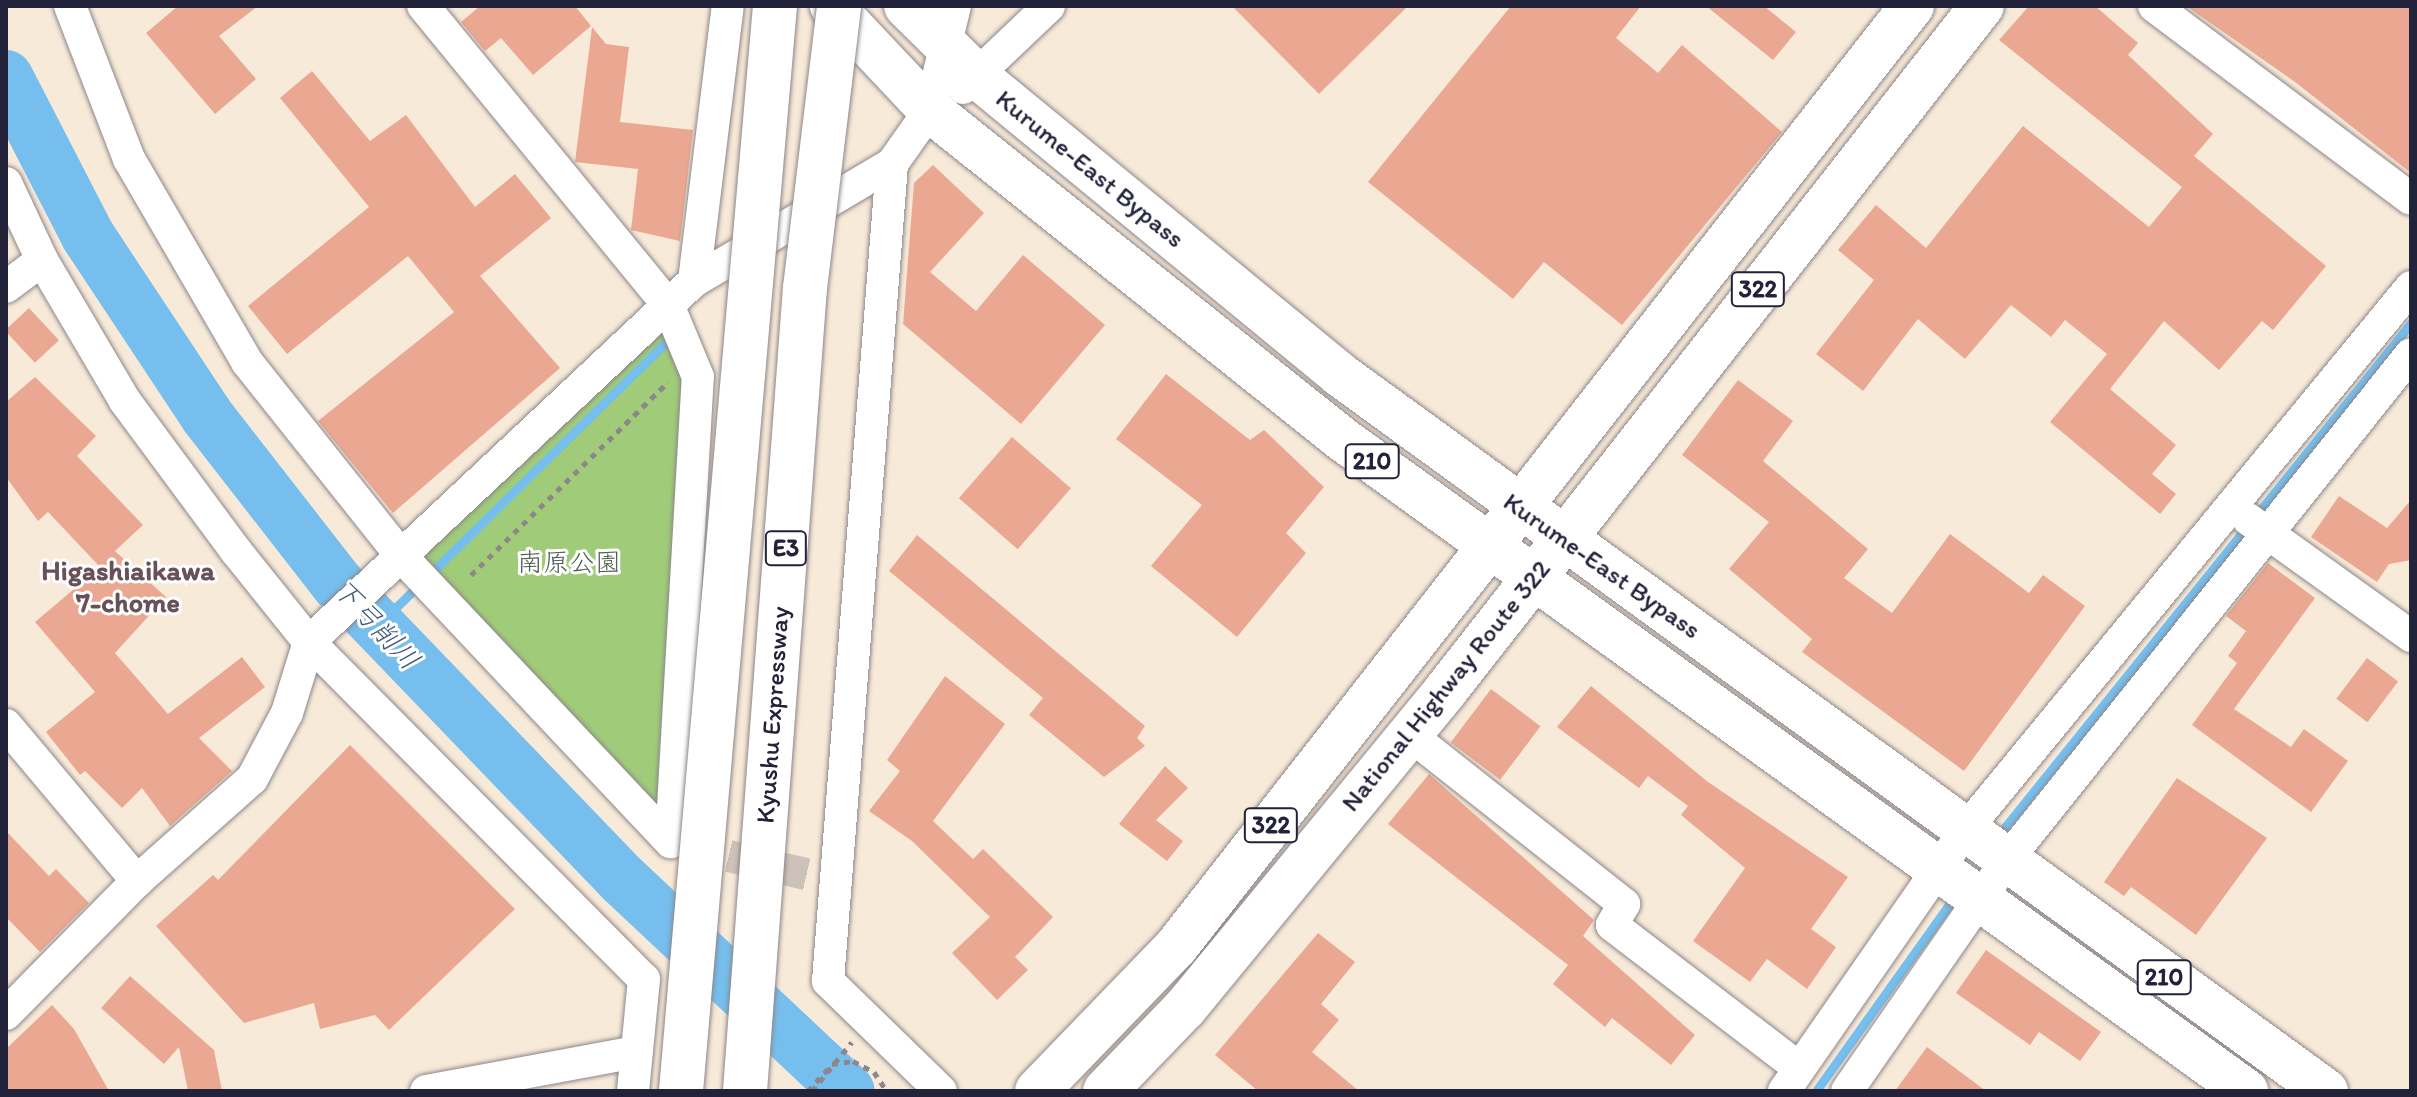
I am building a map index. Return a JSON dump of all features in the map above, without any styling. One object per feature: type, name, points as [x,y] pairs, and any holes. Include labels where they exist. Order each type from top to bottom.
[{"type":"highway","name":"E3","points":[[681,1091],[775,6]]},
{"type":"highway","name":"Kurume-East Bypass","points":[[832,6],[930,110],[1342,439],[1488,545],[1537,574],[1727,721],[1960,884],[2246,1091]]},
{"type":"highway","name":"Kyushu Expressway","points":[[745,1091],[805,288],[839,6]]},
{"type":"highway","name":"Kurume-East Bypass","points":[[906,6],[951,26],[979,78],[1339,374],[1516,506],[2326,1091]]},
{"type":"highway","name":"National Highway Route 322","points":[[1037,1091],[1176,947],[1516,506],[1912,6]]},
{"type":"highway","name":"National Highway Route 322","points":[[1105,1091],[1185,1008],[1410,735],[1982,6]]},
{"type":"street","points":[[70,6],[129,159],[247,362],[402,557],[671,842],[698,377],[668,305],[423,6]]},
{"type":"street","points":[[694,281],[728,6]]},
{"type":"street","points":[[930,110],[979,78],[1049,6]]},
{"type":"street","points":[[2154,6],[2411,199]]},
{"type":"street","points":[[6,1014],[137,881],[252,779],[287,713],[309,642],[694,281],[892,164],[930,110],[951,26]]},
{"type":"street","points":[[892,164],[828,981],[941,1091]]},
{"type":"street","points":[[6,183],[42,260],[125,401],[309,642],[644,979],[633,1091]]},
{"type":"street","points":[[6,287],[42,260]]},
{"type":"street","points":[[1410,735],[1624,904],[1612,925],[1792,1079],[1960,884],[2230,505],[2411,287]]},
{"type":"street","points":[[1847,1091],[1960,884],[1988,845],[2265,532],[2411,354]]},
{"type":"street","points":[[2230,505],[2411,636]]},
{"type":"street","points":[[6,725],[137,881]]},
{"type":"street","points":[[426,1091],[636,1052]]},
{"type":"path","points":[[471,575],[692,359]]},
{"type":"path","points":[[810,1091],[871,1023]]},
{"type":"path","points":[[810,1091],[832,1064],[853,1061],[887,1091]]},
{"type":"green space","name":"南原公園","points":[[668,305],[698,377],[671,842],[402,557]]},
{"type":"building","points":[[178,6],[258,6],[219,36],[256,79],[215,114],[146,33]]},
{"type":"building","points":[[480,6],[575,6],[591,26],[533,75],[501,38],[485,51],[461,22]]},
{"type":"building","points":[[1232,6],[1408,6],[1319,94]]},
{"type":"building","points":[[1511,6],[1641,6],[1616,38],[1658,73],[1682,45],[1782,132],[1622,325],[1544,262],[1513,299],[1368,182]]},
{"type":"building","points":[[1706,6],[1764,6],[1796,32],[1773,60]]},
{"type":"building","points":[[2029,6],[2095,6],[2138,43],[2128,55],[2213,134],[2194,156],[2326,266],[2273,330],[2262,321],[2219,370],[2164,321],[2110,389],[2176,445],[2152,474],[2176,494],[2160,514],[2050,422],[2107,354],[2065,320],[2051,337],[2011,305],[1965,359],[1918,319],[1863,391],[1816,354],[1874,280],[1838,250],[1876,205],[1926,248],[2023,126],[2149,227],[2182,187],[1999,40]]},
{"type":"building","points":[[2186,6],[2411,6],[2411,173],[2295,82]]},
{"type":"building","points":[[592,27],[606,44],[629,47],[620,122],[693,130],[680,241],[631,230],[638,169],[575,162]]},
{"type":"building","points":[[312,71],[370,141],[406,115],[475,207],[515,174],[551,218],[480,276],[560,368],[393,513],[318,421],[454,312],[408,256],[287,354],[248,306],[369,207],[280,98]]},
{"type":"building","points":[[933,165],[984,213],[930,272],[976,311],[1023,255],[1105,325],[1021,424],[903,324],[914,183]]},
{"type":"building","points":[[29,308],[59,340],[35,363],[6,332]]},
{"type":"building","points":[[1166,374],[1250,440],[1264,430],[1324,487],[1286,533],[1306,553],[1237,637],[1151,566],[1202,505],[1116,439]]},
{"type":"building","points":[[35,377],[96,436],[77,456],[143,525],[115,551],[166,597],[115,653],[168,714],[242,657],[265,687],[199,738],[232,771],[170,826],[142,788],[122,808],[85,771],[80,775],[46,732],[95,692],[35,622],[100,567],[48,512],[38,521],[6,477],[6,402]]},
{"type":"building","points":[[1738,380],[1793,421],[1763,461],[1868,549],[1844,578],[1892,613],[1950,534],[2029,593],[2043,575],[2085,606],[1964,771],[1802,652],[1812,639],[1729,569],[1769,522],[1682,455]]},
{"type":"building","points":[[1012,437],[1071,488],[1018,549],[959,498]]},
{"type":"building","points":[[2339,496],[2387,528],[2411,500],[2411,560],[2389,564],[2377,582],[2311,537]]},
{"type":"building","points":[[917,535],[1145,726],[1137,738],[1145,746],[1104,777],[1029,715],[1043,698],[889,571]]},
{"type":"building","points":[[2268,563],[2315,598],[2234,709],[2291,747],[2304,729],[2348,761],[2311,812],[2192,725],[2237,663],[2228,656],[2246,631],[2226,616]]},
{"type":"building","points":[[2367,658],[2398,681],[2367,722],[2336,699]]},
{"type":"building","points":[[945,676],[1005,724],[933,821],[973,859],[983,849],[1053,917],[1015,957],[1028,970],[997,1000],[952,953],[990,917],[912,841],[869,811],[900,771],[887,760]]},
{"type":"building","points":[[1591,686],[1708,782],[1848,877],[1811,929],[1836,947],[1807,989],[1767,959],[1750,982],[1693,941],[1745,868],[1681,815],[1688,806],[1648,776],[1639,788],[1557,727]]},
{"type":"building","points":[[1491,689],[1541,726],[1500,780],[1451,743]]},
{"type":"building","points":[[350,745],[515,909],[389,1030],[375,1015],[320,1029],[314,1003],[244,1023],[156,926],[213,875],[218,880]]},
{"type":"building","points":[[1165,766],[1188,788],[1156,820],[1183,841],[1167,861],[1119,824]]},
{"type":"building","points":[[1429,774],[1594,920],[1583,936],[1695,1035],[1671,1065],[1612,1018],[1605,1027],[1553,984],[1568,965],[1388,824]]},
{"type":"building","points":[[2177,778],[2267,838],[2196,935],[2131,887],[2124,896],[2104,882]]},
{"type":"building","points":[[6,831],[49,876],[56,869],[89,903],[40,952],[6,917]]},
{"type":"building","points":[[1318,933],[1355,962],[1321,1004],[1339,1020],[1312,1052],[1359,1091],[1258,1091],[1215,1055]]},
{"type":"building","points":[[1986,950],[2101,1032],[2080,1061],[2039,1032],[2030,1045],[1956,993]]},
{"type":"building","points":[[130,976],[214,1050],[222,1091],[188,1091],[179,1047],[164,1064],[101,1008]]},
{"type":"building","points":[[52,1005],[74,1029],[109,1091],[6,1091],[6,1049]]},
{"type":"building","points":[[1927,1047],[1986,1091],[1895,1091]]},
{"type":"waterway","name":"下弓削川","points":[[6,77],[88,236],[207,416],[338,584],[623,880],[848,1091]]},
{"type":"waterway","points":[[1997,837],[2411,323]]},
{"type":"waterway","points":[[377,626],[674,334]]},
{"type":"waterway","points":[[1816,1091],[1956,895]]},
{"type":"tunnel","points":[[682,845],[831,880]]},
{"type":"district","name":"Higashiaikawa 7-chome","points":[[128,586]]}]
